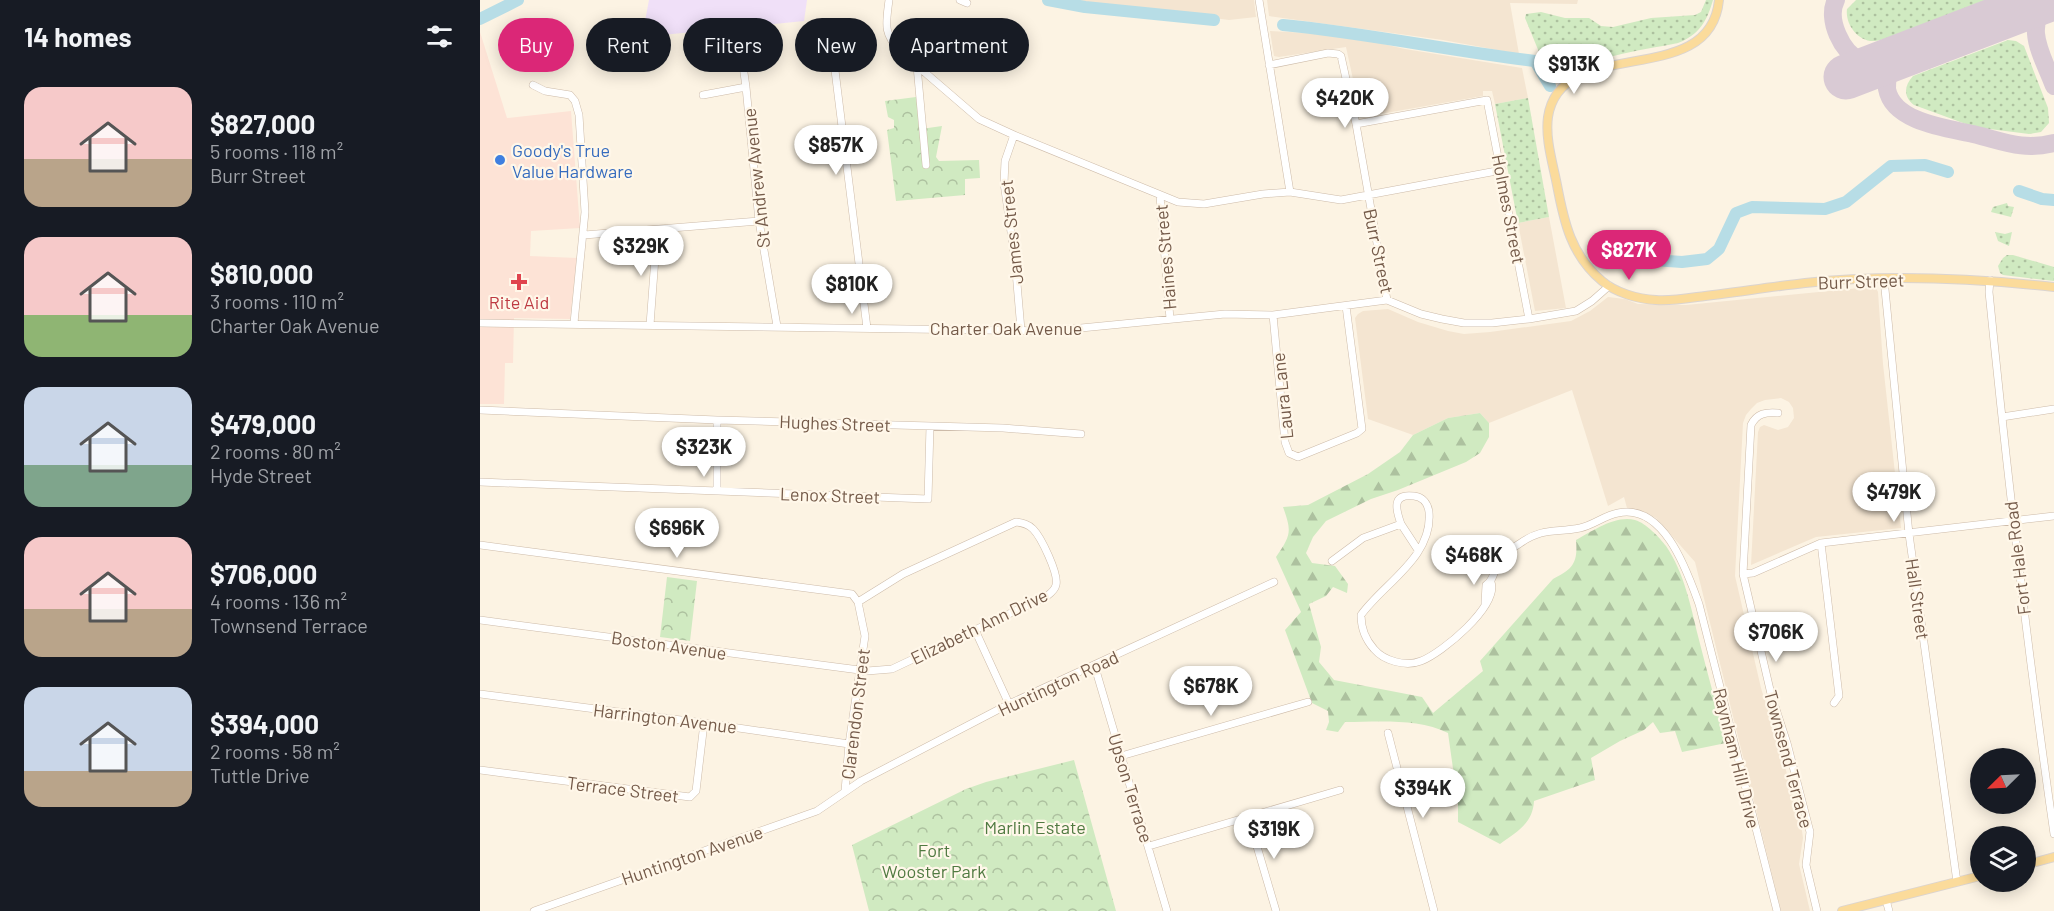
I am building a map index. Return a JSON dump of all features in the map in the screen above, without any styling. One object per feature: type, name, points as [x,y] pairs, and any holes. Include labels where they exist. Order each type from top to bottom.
[{"type":"main road","points":[[1609,286],[1590,270],[1569,237],[1562,213],[1548,135],[1550,108],[1563,87],[1578,76],[1680,50],[1697,43],[1715,21],[1719,0]]},
{"type":"main road","name":"Burr Street","points":[[1609,286],[1646,299],[1671,300],[1805,283],[1884,279],[1990,280],[2054,287]]},
{"type":"main road","points":[[2036,862],[2054,857]]},
{"type":"main road","points":[[1842,911],[1970,879]]},
{"type":"street","name":"Burr Street","points":[[889,0],[886,23],[889,37]]},
{"type":"street","points":[[1259,0],[1290,192]]},
{"type":"street","points":[[1269,65],[1328,53],[1338,54],[1343,59],[1368,195],[1502,170]]},
{"type":"street","name":"St Andrew Avenue","points":[[744,72],[759,221],[777,326]]},
{"type":"street","points":[[835,72],[867,328]]},
{"type":"street","points":[[918,72],[926,165]]},
{"type":"street","name":"Burr Street","points":[[924,72],[979,119],[1160,196],[1185,203],[1204,204],[1290,192],[1334,200],[1368,195],[1387,300],[1421,314],[1464,323],[1529,319],[1580,309],[1609,286]]},
{"type":"street","points":[[533,85],[545,90],[570,94],[578,108],[585,212],[574,324]]},
{"type":"street","points":[[703,95],[746,87]]},
{"type":"street","name":"Holmes Street","points":[[1356,124],[1487,100],[1529,319]]},
{"type":"street","name":"James Street","points":[[1014,135],[1005,161],[1004,183],[1015,260],[1021,330]]},
{"type":"street","name":"Haines Street","points":[[1160,196],[1170,319]]},
{"type":"street","points":[[584,235],[657,231],[759,221]]},
{"type":"street","points":[[650,325],[657,231]]},
{"type":"street","name":"Hall Street","points":[[1884,279],[1909,534],[1957,882]]},
{"type":"street","name":"Fort Hale Road","points":[[1990,280],[1989,292],[2013,522],[2034,696],[2054,834]]},
{"type":"street","name":"Charter Oak Avenue","points":[[480,323],[1050,331],[1225,314],[1274,315],[1387,300]]},
{"type":"street","name":"Laura Lane","points":[[1274,315],[1285,442],[1289,453],[1298,457],[1362,429],[1346,306]]},
{"type":"street","points":[[2002,417],[2054,409]]},
{"type":"street","name":"Hughes Street","points":[[480,410],[717,420],[1004,428],[1081,434]]},
{"type":"street","name":"Townsend Terrace","points":[[1778,414],[1769,412],[1762,414],[1751,425],[1743,574],[1771,694],[1810,832],[1806,865],[1817,911]]},
{"type":"street","points":[[717,420],[717,491]]},
{"type":"street","name":"Lenox Street","points":[[480,482],[928,499],[930,426]]},
{"type":"street","name":"Raynham Hill Drive","points":[[1401,524],[1396,509],[1398,501],[1405,496],[1414,495],[1424,500],[1429,509],[1429,516],[1416,558],[1361,615],[1361,622],[1365,636],[1378,653],[1405,663],[1420,662],[1432,656],[1464,631],[1476,619],[1490,598],[1493,588],[1491,582],[1500,560],[1517,545],[1542,532],[1582,528],[1610,515],[1630,512],[1647,516],[1665,534],[1689,576],[1699,604],[1777,911]]},
{"type":"street","points":[[1743,574],[1754,573],[1821,543],[2054,516]]},
{"type":"street","name":"Elizabeth Ann Drive","points":[[858,602],[903,574],[1011,523],[1025,523],[1036,532],[1054,570],[1057,583],[1047,596],[891,669],[859,670]]},
{"type":"street","points":[[1332,561],[1357,541],[1401,524],[1418,550]]},
{"type":"street","points":[[1821,543],[1839,696],[1834,703]]},
{"type":"street","points":[[480,545],[852,594],[858,602]]},
{"type":"street","name":"Huntington Road","points":[[845,791],[1009,704],[1274,582]]},
{"type":"street","name":"Clarendon Street","points":[[845,791],[849,744],[865,636],[858,602]]},
{"type":"street","name":"Boston Avenue","points":[[480,620],[859,670]]},
{"type":"street","points":[[975,630],[1009,704]]},
{"type":"street","name":"Upson Terrace","points":[[1093,666],[1167,911]]},
{"type":"street","name":"Harrington Avenue","points":[[480,694],[849,744]]},
{"type":"street","points":[[1121,756],[1308,702]]},
{"type":"street","name":"Terrace Street","points":[[480,770],[690,796],[696,791],[704,723]]},
{"type":"street","points":[[1388,733],[1434,911]]},
{"type":"street","points":[[1149,846],[1340,790]]},
{"type":"street","name":"Huntington Avenue","points":[[534,911],[817,811],[845,791]]},
{"type":"street","points":[[1248,816],[1276,911]]},
{"type":"street","points":[[1886,900],[1889,911]]},
{"type":"shaded area","points":[[649,0],[807,0],[804,18],[795,18],[795,22],[783,23],[783,18],[683,18],[683,33],[671,34],[671,18],[646,18]]},
{"type":"shaded area","points":[[1061,0],[1254,0],[1256,17],[1229,20]]},
{"type":"shaded area","points":[[1267,0],[1578,0],[1577,4],[1510,3],[1519,54],[1443,40],[1269,16]]},
{"type":"shaded area","points":[[1270,31],[1344,35],[1405,49],[1522,68],[1528,98],[1495,104],[1492,91],[1483,91],[1483,96],[1363,117],[1346,47],[1274,56]]},
{"type":"shaded area","points":[[480,32],[507,118],[571,111],[580,228],[531,231],[530,256],[577,258],[570,319],[514,318],[513,363],[505,363],[504,404],[480,404]]},
{"type":"shaded area","points":[[1549,217],[1566,308],[1535,311],[1518,223]]},
{"type":"shaded area","points":[[1876,288],[1878,292],[1883,364],[1901,528],[1816,537],[1751,565],[1758,432],[1764,425],[1778,430],[1788,427],[1794,418],[1793,408],[1789,402],[1781,398],[1765,400],[1757,403],[1751,409],[1743,423],[1735,576],[1761,688],[1802,831],[1799,864],[1810,911],[1781,911],[1695,562],[1656,518],[1643,511],[1627,508],[1624,497],[1608,506],[1572,390],[1489,423],[1480,413],[1448,418],[1413,435],[1368,419],[1355,318],[1363,311],[1388,309],[1418,322],[1464,334],[1571,321],[1590,311],[1608,297],[1625,299],[1638,304],[1686,305]]},
{"type":"green space","points":[[1706,0],[1713,0],[1705,21],[1685,40],[1599,60],[1570,73],[1558,82],[1557,66],[1552,61],[1553,59],[1539,52],[1525,18],[1526,14],[1541,12],[1565,18],[1589,18],[1601,26],[1613,27],[1651,18],[1695,15],[1701,12]]},
{"type":"green space","points":[[1856,0],[1986,0],[1882,40],[1873,41],[1857,35],[1850,25],[1847,9]]},
{"type":"green space","points":[[2008,40],[2016,41],[2024,46],[2048,108],[2049,123],[2041,132],[2029,134],[1974,127],[1914,105],[1906,95],[1906,87],[1913,76]]},
{"type":"green space","points":[[916,97],[921,129],[942,126],[936,157],[939,161],[979,160],[980,178],[965,179],[965,195],[896,201],[887,130],[894,128],[894,120],[888,117],[885,101]]},
{"type":"green space","points":[[1528,98],[1549,217],[1518,223],[1495,104]]},
{"type":"green space","points":[[2007,203],[2008,206],[2014,207],[2011,217],[1991,212],[1993,207]]},
{"type":"green space","points":[[1995,232],[2005,234],[2012,232],[2009,246],[1998,241]]},
{"type":"green space","points":[[2007,255],[2054,267],[2054,281],[2003,275],[1998,266]]},
{"type":"green space","points":[[1480,413],[1489,423],[1489,437],[1480,453],[1466,462],[1371,499],[1326,521],[1313,537],[1306,553],[1312,563],[1335,566],[1348,584],[1347,593],[1333,587],[1326,596],[1309,604],[1321,647],[1319,662],[1334,680],[1422,697],[1433,713],[1483,671],[1480,661],[1553,579],[1570,568],[1575,560],[1576,540],[1612,522],[1635,520],[1648,527],[1660,539],[1678,567],[1690,602],[1726,743],[1682,752],[1675,731],[1660,733],[1653,722],[1644,730],[1591,758],[1595,780],[1534,801],[1527,821],[1500,844],[1458,822],[1458,804],[1448,733],[1424,725],[1384,722],[1345,722],[1338,732],[1326,730],[1329,722],[1328,711],[1312,703],[1285,630],[1301,612],[1276,557],[1285,543],[1289,528],[1283,507],[1308,505],[1368,474],[1400,452],[1413,435],[1448,418]]},
{"type":"green space","points":[[667,577],[697,581],[690,641],[660,637]]},
{"type":"green space","points":[[1074,760],[1116,911],[869,911],[852,845],[966,789]]},
{"type":"waterway","points":[[480,19],[518,0]]},
{"type":"waterway","points":[[1048,0],[1085,7],[1214,20]]},
{"type":"waterway","points":[[1283,25],[1535,61],[1550,86]]},
{"type":"waterway","points":[[1630,244],[1637,253],[1654,260],[1682,262],[1707,259],[1719,249],[1736,213],[1752,207],[1825,209],[1846,202],[1891,166],[1925,165],[1948,172]]},
{"type":"waterway","points":[[2019,191],[2042,199],[2054,200]]},
{"type":"taxiway","points":[[1836,0],[1833,8],[1835,26],[1848,51],[1864,62],[1885,63]]},
{"type":"taxiway","points":[[2051,0],[2042,10],[2037,20],[2036,30],[2040,52],[2054,86]]},
{"type":"taxiway","points":[[1902,57],[1889,73],[1887,89],[1891,100],[1910,116],[1936,126],[2022,146],[2054,143]]},
{"type":"runway","points":[[1846,77],[2047,0]]},
{"type":"place","name":"Goody's True Value Hardware","points":[[500,160]]},
{"type":"place","name":"Rite Aid","points":[[519,282]]},
{"type":"park label","name":"Marlin Estate","points":[[1035,827]]},
{"type":"park label","name":"Fort Wooster Park","points":[[934,860]]}]
